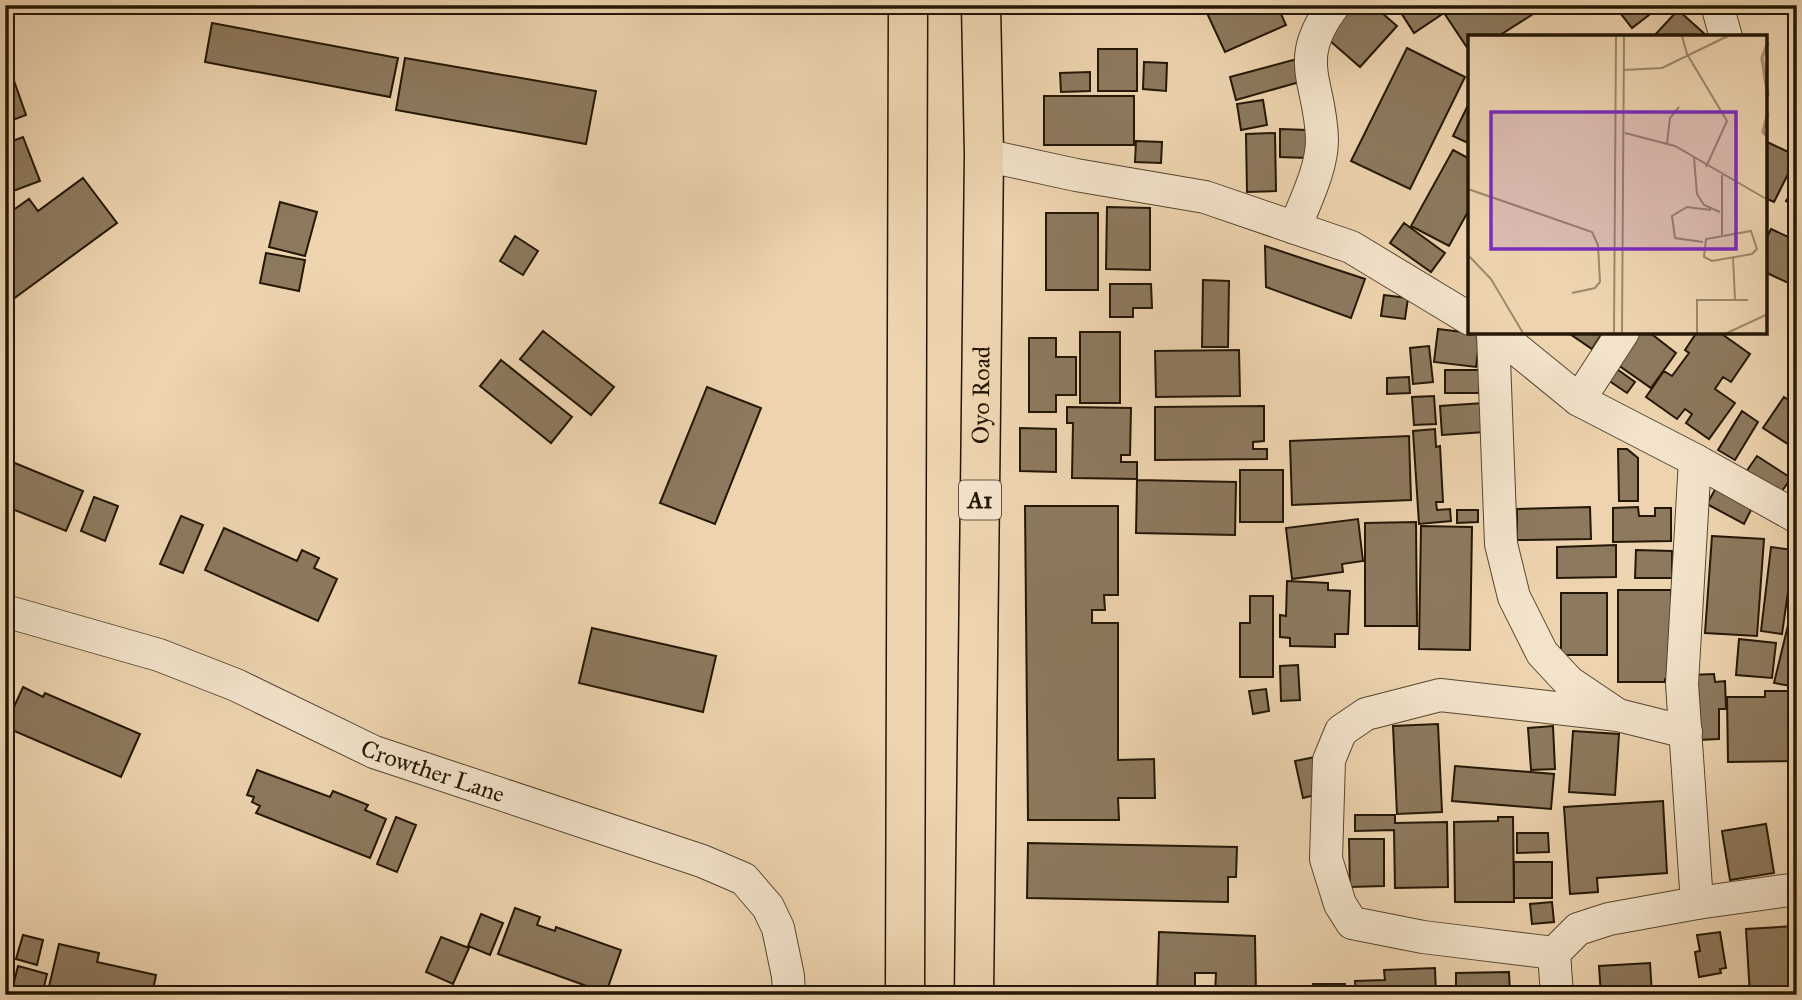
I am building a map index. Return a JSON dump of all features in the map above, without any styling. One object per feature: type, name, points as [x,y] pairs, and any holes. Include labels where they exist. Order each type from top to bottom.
[{"type":"highway","points":[[905,995],[908,5]]},
{"type":"highway","name":"Oyo Road","points":[[974,995],[984,155],[981,5]]},
{"type":"street","points":[[1295,228],[1315,171],[1322,141],[1311,53],[1321,25],[1334,5]]},
{"type":"street","points":[[1717,5],[1725,35]]},
{"type":"street","points":[[984,155],[1076,175],[1205,197],[1351,247],[1468,318]]},
{"type":"street","points":[[1492,334],[1501,544],[1514,597],[1542,653],[1569,682],[1618,715]]},
{"type":"street","points":[[1494,334],[1509,343],[1579,400],[1797,517]]},
{"type":"street","points":[[1579,400],[1622,334]]},
{"type":"street","points":[[1695,460],[1682,684],[1697,903]]},
{"type":"street","name":"Crowther Lane","points":[[5,611],[159,655],[236,685],[374,752],[702,861],[744,879],[768,907],[778,928],[789,995]]},
{"type":"street","points":[[1554,953],[1423,937],[1352,923],[1340,904],[1326,859],[1329,760],[1341,731],[1366,714],[1440,695],[1618,715],[1686,732]]},
{"type":"street","points":[[1557,995],[1554,953],[1578,929],[1609,919],[1797,889]]},
{"type":"building","points":[[1218,5],[1277,5],[1286,25],[1225,52],[1206,11]]},
{"type":"building","points":[[1347,5],[1373,5],[1397,26],[1360,67],[1321,33]]},
{"type":"building","points":[[1396,5],[1538,5],[1541,9],[1500,35],[1468,35],[1468,49],[1444,13],[1414,33]]},
{"type":"building","points":[[1614,5],[1662,5],[1632,28]]},
{"type":"building","points":[[1678,10],[1706,35],[1655,35]]},
{"type":"building","points":[[212,23],[398,58],[390,97],[205,62]]},
{"type":"building","points":[[1407,48],[1465,77],[1410,189],[1351,161]]},
{"type":"building","points":[[1098,49],[1137,49],[1137,91],[1098,91]]},
{"type":"building","points":[[5,55],[26,115],[5,123]]},
{"type":"building","points":[[405,58],[596,91],[586,144],[396,110]]},
{"type":"building","points":[[1297,59],[1303,81],[1236,100],[1230,77]]},
{"type":"building","points":[[1144,62],[1167,63],[1166,91],[1143,89]]},
{"type":"building","points":[[1090,72],[1090,91],[1061,92],[1060,73]]},
{"type":"building","points":[[1044,96],[1134,96],[1134,145],[1044,145]]},
{"type":"building","points":[[1263,100],[1267,125],[1241,130],[1237,104]]},
{"type":"building","points":[[1468,105],[1468,143],[1453,136]]},
{"type":"building","points":[[1280,129],[1308,130],[1307,158],[1280,157]]},
{"type":"building","points":[[1275,133],[1276,191],[1247,192],[1246,134]]},
{"type":"building","points":[[23,137],[40,181],[5,194],[5,144]]},
{"type":"building","points":[[1136,141],[1162,142],[1161,163],[1135,162]]},
{"type":"building","points":[[1767,142],[1797,156],[1774,202],[1767,199]]},
{"type":"building","points":[[1453,150],[1468,158],[1468,212],[1449,246],[1411,226]]},
{"type":"building","points":[[83,178],[117,223],[5,305],[5,216],[29,199],[38,211]]},
{"type":"building","points":[[1797,185],[1797,208],[1786,201]]},
{"type":"building","points":[[280,202],[317,212],[305,256],[269,247]]},
{"type":"building","points":[[1107,207],[1150,208],[1150,270],[1106,269]]},
{"type":"building","points":[[1046,213],[1098,213],[1098,290],[1046,290]]},
{"type":"building","points":[[1404,223],[1445,253],[1431,272],[1390,243]]},
{"type":"building","points":[[1771,229],[1797,241],[1797,287],[1767,273],[1767,237]]},
{"type":"building","points":[[515,236],[538,251],[523,275],[500,261]]},
{"type":"building","points":[[1265,246],[1365,279],[1351,318],[1266,287]]},
{"type":"building","points":[[266,253],[305,260],[299,291],[260,283]]},
{"type":"building","points":[[1203,280],[1229,281],[1228,347],[1202,347]]},
{"type":"building","points":[[1110,284],[1151,284],[1152,308],[1133,308],[1133,317],[1110,317]]},
{"type":"building","points":[[1384,295],[1408,298],[1405,319],[1381,316]]},
{"type":"building","points":[[1438,329],[1480,334],[1476,367],[1434,362]]},
{"type":"building","points":[[543,331],[614,387],[591,415],[520,359]]},
{"type":"building","points":[[1080,332],[1120,332],[1120,403],[1080,403]]},
{"type":"building","points":[[1570,334],[1602,334],[1592,349]]},
{"type":"building","points":[[1626,334],[1652,334],[1676,353],[1651,388],[1608,358]]},
{"type":"building","points":[[1696,334],[1722,334],[1750,354],[1731,382],[1723,377],[1715,389],[1735,403],[1709,439],[1686,423],[1692,414],[1685,409],[1677,419],[1646,397],[1664,371],[1672,376],[1689,353],[1685,350]]},
{"type":"building","points":[[1029,338],[1056,338],[1056,357],[1076,357],[1076,395],[1056,395],[1056,412],[1029,412]]},
{"type":"building","points":[[1429,346],[1433,382],[1413,384],[1410,348]]},
{"type":"building","points":[[1239,350],[1240,396],[1156,397],[1155,351]]},
{"type":"building","points":[[501,360],[572,417],[551,443],[480,386]]},
{"type":"building","points":[[1607,362],[1635,382],[1627,393],[1599,374]]},
{"type":"building","points":[[1445,370],[1479,370],[1479,393],[1445,393]]},
{"type":"building","points":[[1409,377],[1410,393],[1387,394],[1387,378]]},
{"type":"building","points":[[707,387],[761,408],[715,524],[660,503]]},
{"type":"building","points":[[1434,396],[1436,424],[1414,425],[1412,397]]},
{"type":"building","points":[[1784,397],[1797,406],[1797,450],[1763,428]]},
{"type":"building","points":[[1483,403],[1485,432],[1442,435],[1440,406]]},
{"type":"building","points":[[1264,406],[1264,441],[1253,442],[1253,449],[1267,449],[1267,459],[1155,460],[1155,407]]},
{"type":"building","points":[[1067,407],[1131,408],[1130,455],[1121,455],[1121,462],[1137,462],[1137,479],[1072,478],[1073,423],[1067,423]]},
{"type":"building","points":[[1742,411],[1758,422],[1735,460],[1718,450]]},
{"type":"building","points":[[1020,428],[1056,429],[1056,472],[1020,471]]},
{"type":"building","points":[[1435,429],[1436,447],[1440,446],[1443,502],[1436,502],[1437,510],[1450,509],[1451,521],[1419,524],[1413,431]]},
{"type":"building","points":[[1409,436],[1411,500],[1292,505],[1290,441]]},
{"type":"building","points":[[1618,449],[1627,449],[1638,458],[1638,501],[1619,501]]},
{"type":"building","points":[[1757,456],[1791,478],[1780,494],[1746,472]]},
{"type":"building","points":[[5,459],[83,491],[66,531],[5,506]]},
{"type":"building","points":[[1240,470],[1283,470],[1283,522],[1240,522]]},
{"type":"building","points":[[1137,480],[1236,482],[1235,535],[1136,533]]},
{"type":"building","points":[[1717,486],[1753,506],[1744,524],[1707,504]]},
{"type":"building","points":[[94,497],[118,506],[105,541],[81,531]]},
{"type":"building","points":[[1025,506],[1118,506],[1118,595],[1104,595],[1105,610],[1092,610],[1092,623],[1118,623],[1118,760],[1154,759],[1155,798],[1118,798],[1119,820],[1028,820]]},
{"type":"building","points":[[1590,507],[1591,539],[1517,540],[1517,509]]},
{"type":"building","points":[[1638,507],[1639,516],[1655,516],[1655,508],[1671,508],[1671,541],[1613,542],[1613,508]]},
{"type":"building","points":[[1457,510],[1478,510],[1478,522],[1457,523]]},
{"type":"building","points":[[181,516],[203,525],[183,573],[160,564]]},
{"type":"building","points":[[1358,519],[1363,561],[1342,564],[1343,572],[1292,579],[1286,528]]},
{"type":"building","points":[[1416,522],[1417,626],[1365,626],[1365,523]]},
{"type":"building","points":[[1421,526],[1472,527],[1470,650],[1419,649]]},
{"type":"building","points":[[224,528],[297,561],[302,550],[319,558],[314,568],[337,579],[318,621],[205,570]]},
{"type":"building","points":[[1712,536],[1764,539],[1757,636],[1705,633]]},
{"type":"building","points":[[1616,545],[1616,577],[1557,578],[1557,547]]},
{"type":"building","points":[[1771,547],[1794,550],[1782,634],[1761,631]]},
{"type":"building","points":[[1636,550],[1672,551],[1672,578],[1635,578]]},
{"type":"building","points":[[1287,581],[1328,583],[1328,590],[1350,591],[1348,634],[1335,634],[1335,647],[1290,646],[1290,638],[1280,637],[1280,615],[1286,616]]},
{"type":"building","points":[[1618,590],[1671,590],[1671,679],[1665,679],[1665,682],[1618,682]]},
{"type":"building","points":[[1797,592],[1797,687],[1774,683]]},
{"type":"building","points":[[1561,593],[1607,593],[1607,655],[1561,655]]},
{"type":"building","points":[[1250,596],[1273,596],[1273,677],[1240,677],[1240,623],[1250,623]]},
{"type":"building","points":[[592,628],[716,656],[703,712],[579,683]]},
{"type":"building","points":[[1739,639],[1776,643],[1772,678],[1736,675]]},
{"type":"building","points":[[1298,665],[1300,700],[1281,701],[1280,666]]},
{"type":"building","points":[[1714,674],[1715,682],[1725,681],[1726,709],[1719,709],[1719,739],[1698,740],[1691,675]]},
{"type":"building","points":[[23,687],[43,697],[45,693],[140,734],[121,777],[12,730],[14,723],[8,720]]},
{"type":"building","points":[[1266,689],[1269,711],[1253,714],[1249,691]]},
{"type":"building","points":[[1765,691],[1797,691],[1797,761],[1728,762],[1727,697],[1765,697]]},
{"type":"building","points":[[1438,724],[1442,812],[1397,814],[1393,726]]},
{"type":"building","points":[[1553,726],[1555,769],[1531,770],[1528,728]]},
{"type":"building","points":[[1573,731],[1619,734],[1615,795],[1569,792]]},
{"type":"building","points":[[1315,757],[1323,793],[1303,798],[1295,761]]},
{"type":"building","points":[[1455,766],[1554,774],[1551,809],[1452,801]]},
{"type":"building","points":[[257,770],[330,797],[333,791],[368,805],[365,810],[386,819],[370,858],[256,813],[260,806],[252,802],[254,797],[247,795]]},
{"type":"building","points":[[1663,801],[1667,873],[1597,878],[1598,892],[1570,894],[1564,807]]},
{"type":"building","points":[[1355,815],[1395,815],[1395,823],[1447,822],[1448,887],[1395,888],[1394,830],[1355,831]]},
{"type":"building","points":[[396,817],[416,825],[397,872],[377,864]]},
{"type":"building","points":[[1498,817],[1513,817],[1514,902],[1455,902],[1454,822],[1498,821]]},
{"type":"building","points":[[1766,824],[1774,873],[1730,880],[1722,831]]},
{"type":"building","points":[[1517,833],[1548,833],[1549,852],[1517,853]]},
{"type":"building","points":[[1349,839],[1384,839],[1384,886],[1350,887]]},
{"type":"building","points":[[1028,843],[1237,847],[1236,877],[1228,877],[1228,902],[1027,898]]},
{"type":"building","points":[[1514,862],[1552,862],[1552,898],[1514,898]]},
{"type":"building","points":[[1552,902],[1554,922],[1532,924],[1530,904]]},
{"type":"building","points":[[515,908],[540,917],[537,925],[555,931],[556,927],[621,950],[606,993],[498,954]]},
{"type":"building","points":[[481,914],[503,923],[490,955],[468,946]]},
{"type":"building","points":[[5,919],[14,921],[5,968]]},
{"type":"building","points":[[1797,926],[1797,995],[1750,995],[1746,929]]},
{"type":"building","points":[[1159,932],[1255,936],[1256,995],[1215,995],[1216,973],[1195,973],[1195,995],[1157,995]]},
{"type":"building","points":[[1720,932],[1726,968],[1720,969],[1721,973],[1699,977],[1695,952],[1700,951],[1697,935]]},
{"type":"building","points":[[23,935],[43,940],[37,965],[16,959]]},
{"type":"building","points":[[441,937],[469,948],[453,984],[426,972]]},
{"type":"building","points":[[59,944],[99,953],[97,962],[156,975],[152,995],[47,995]]},
{"type":"building","points":[[1650,963],[1652,995],[1601,995],[1599,966]]},
{"type":"building","points":[[18,966],[47,974],[42,995],[29,995],[12,990]]},
{"type":"building","points":[[1435,968],[1436,995],[1356,995],[1355,981],[1385,980],[1384,970]]},
{"type":"building","points":[[1509,972],[1510,995],[1456,995],[1456,973]]},
{"type":"building","points":[[1313,984],[1345,984],[1344,995],[1312,995]]}]
